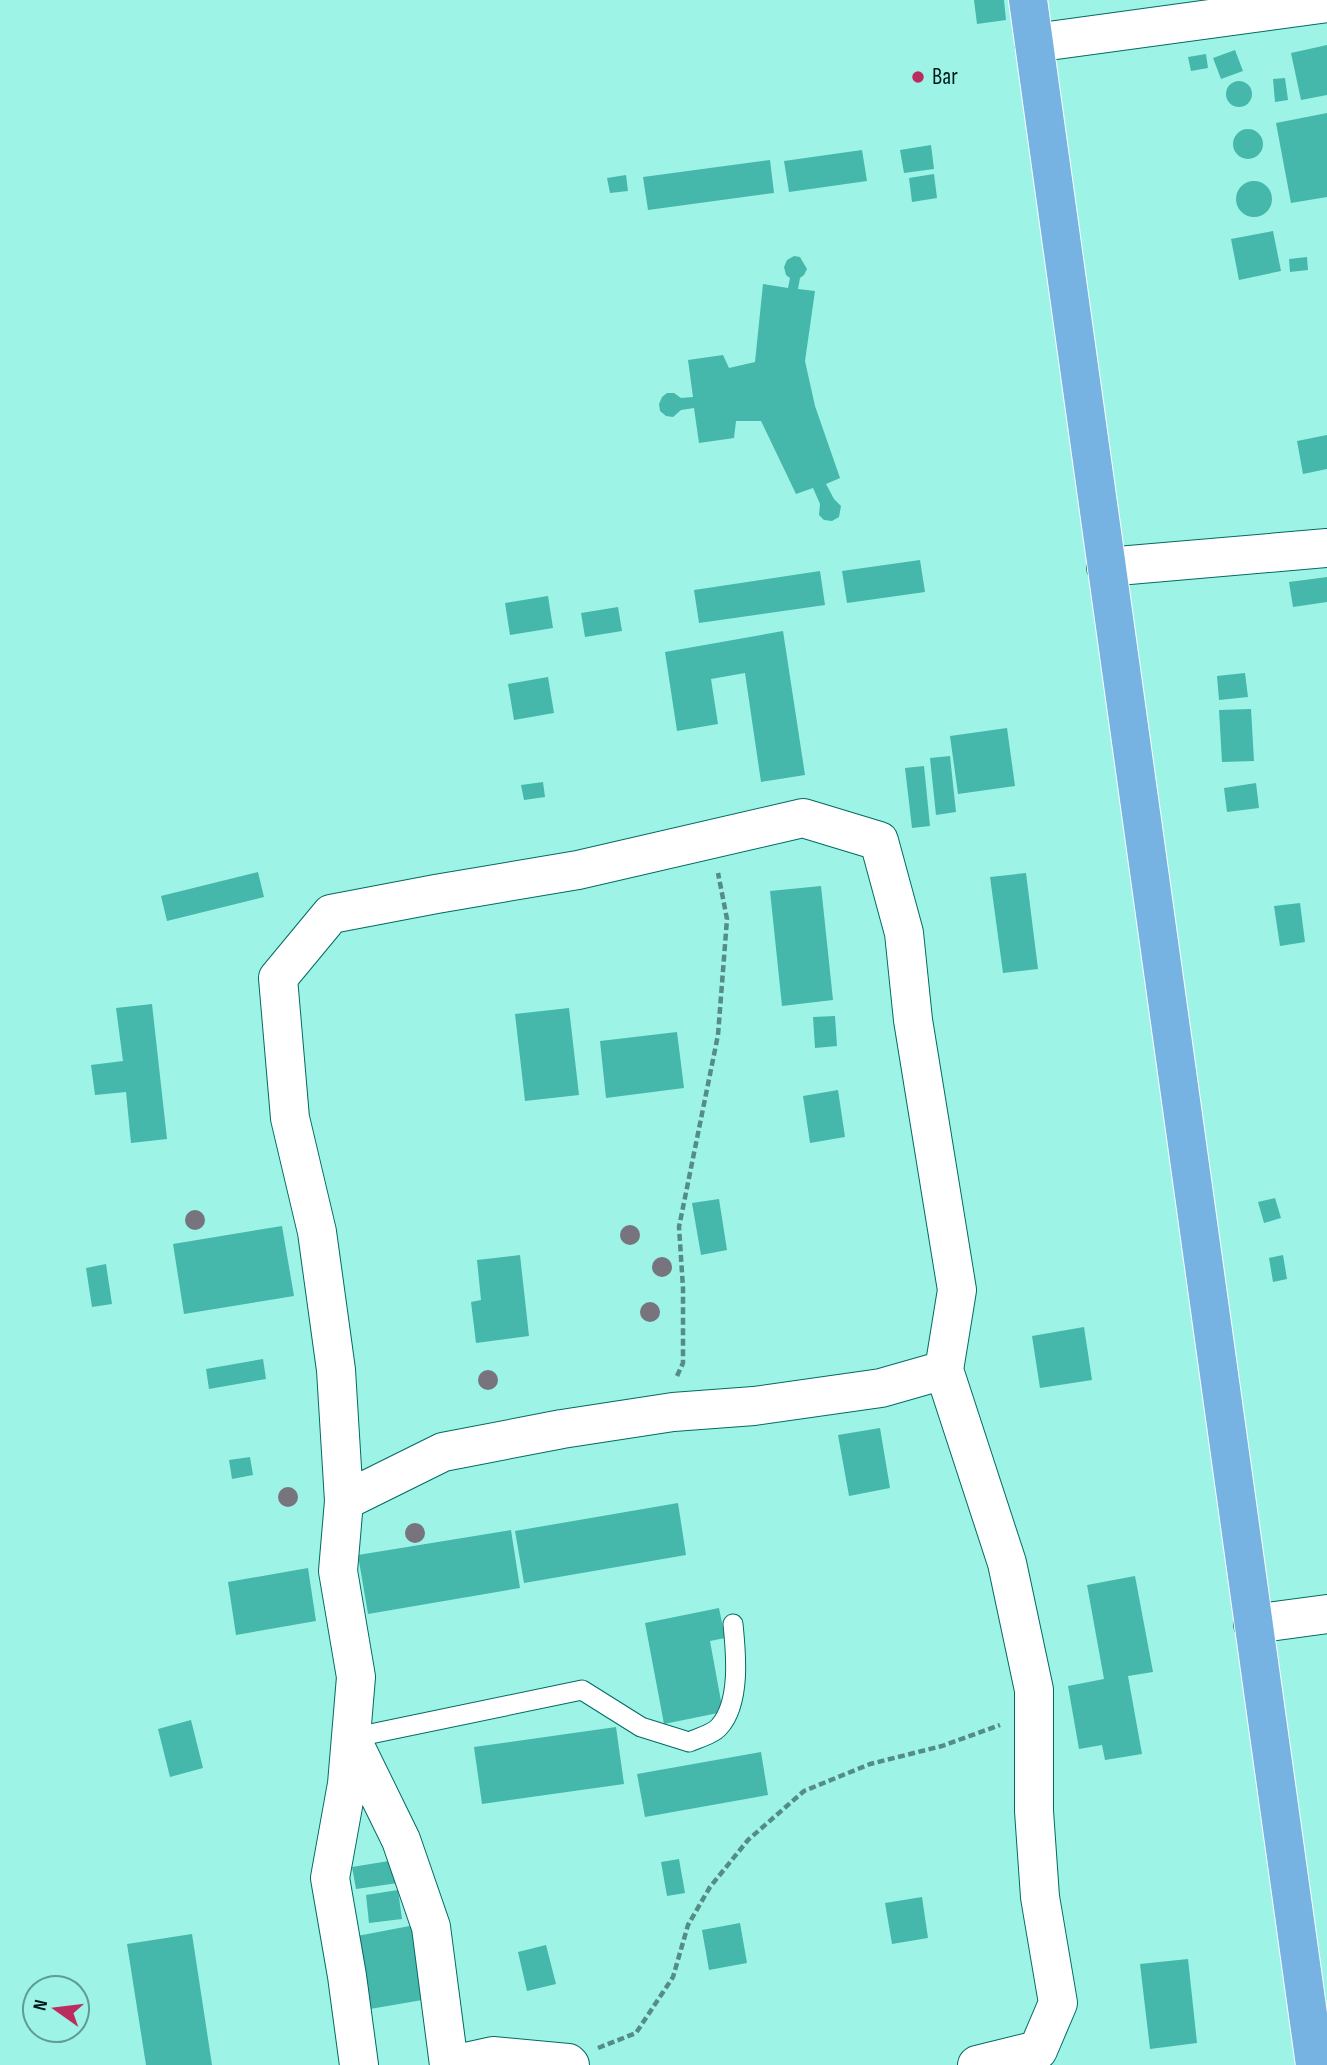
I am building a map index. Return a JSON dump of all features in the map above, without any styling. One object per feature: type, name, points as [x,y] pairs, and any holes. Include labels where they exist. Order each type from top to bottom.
[{"type":"highway","points":[[1028,0],[1315,2065]]},
{"type":"street","points":[[1034,43],[1327,3]]},
{"type":"street","points":[[1106,567],[1327,548]]},
{"type":"street","points":[[359,2065],[330,1878],[347,1784],[356,1677],[338,1571],[344,1501],[336,1370],[317,1232],[290,1118],[278,978],[331,914],[578,870],[803,818],[879,841],[904,933],[913,1020],[957,1290],[944,1370],[1007,1563],[1034,1690],[1034,1811],[1040,1897],[1058,2003],[1038,2050],[977,2065]]},
{"type":"street","points":[[344,1501],[443,1452],[658,1414],[754,1406],[881,1388],[944,1370]]},
{"type":"street","points":[[1254,1624],[1327,1614]]},
{"type":"street","points":[[351,1738],[401,1840],[431,1927],[451,2065],[493,2056],[568,2063],[584,2057]]},
{"type":"lane","points":[[351,1738],[582,1690],[640,1727],[690,1742],[718,1729],[726,1717],[735,1684],[733,1624]]},
{"type":"path","points":[[658,1414],[683,1363],[683,1288],[679,1227],[719,1035],[727,919],[712,840]]},
{"type":"path","points":[[584,2057],[636,2033],[673,1977],[688,1925],[710,1886],[748,1839],[804,1791],[870,1764],[942,1746],[1034,1713]]},
{"type":"building","points":[[974,0],[1004,0],[1006,20],[977,24]]},
{"type":"building","points":[[1327,45],[1327,95],[1301,100],[1291,53]]},
{"type":"building","points":[[1235,50],[1243,71],[1221,79],[1213,58]]},
{"type":"building","points":[[1206,54],[1208,68],[1191,71],[1188,57]]},
{"type":"building","points":[[1285,78],[1288,100],[1275,102],[1273,79]]},
{"type":"building","points":[[1239,81],[1248,85],[1252,94],[1248,103],[1239,107],[1230,103],[1226,94],[1230,85]]},
{"type":"building","points":[[1327,113],[1327,197],[1291,203],[1276,123]]},
{"type":"building","points":[[1248,129],[1259,133],[1263,144],[1259,155],[1248,159],[1237,155],[1233,144],[1237,133]]},
{"type":"building","points":[[931,145],[934,169],[904,173],[900,150]]},
{"type":"building","points":[[862,150],[867,181],[789,192],[784,161]]},
{"type":"building","points":[[770,160],[774,193],[648,210],[643,177]]},
{"type":"building","points":[[934,174],[937,198],[912,202],[909,178]]},
{"type":"building","points":[[626,175],[628,191],[610,193],[607,178]]},
{"type":"building","points":[[1254,181],[1266,187],[1272,199],[1266,211],[1254,217],[1242,211],[1236,199],[1242,187]]},
{"type":"building","points":[[1273,231],[1281,271],[1239,280],[1231,239]]},
{"type":"building","points":[[794,256],[800,257],[807,269],[800,278],[798,289],[815,291],[805,361],[815,406],[840,478],[826,484],[841,506],[839,517],[832,521],[824,520],[819,515],[820,504],[813,488],[796,494],[761,421],[736,421],[734,438],[699,443],[694,408],[681,410],[673,417],[660,411],[659,404],[667,393],[674,393],[681,398],[693,397],[688,360],[723,355],[729,368],[755,362],[763,284],[788,288],[790,278],[784,267],[787,260]]},
{"type":"building","points":[[1307,257],[1308,270],[1290,272],[1289,259]]},
{"type":"building","points":[[1327,435],[1327,469],[1303,474],[1297,441]]},
{"type":"building","points":[[920,560],[925,592],[847,603],[842,571]]},
{"type":"building","points":[[820,571],[825,605],[699,623],[694,590]]},
{"type":"building","points":[[1327,577],[1327,602],[1293,607],[1289,582]]},
{"type":"building","points":[[548,596],[553,628],[510,635],[505,603]]},
{"type":"building","points":[[618,607],[622,631],[585,637],[581,613]]},
{"type":"building","points":[[783,631],[805,775],[761,782],[745,673],[711,679],[718,724],[677,731],[665,652]]},
{"type":"building","points":[[1245,673],[1248,697],[1219,700],[1217,676]]},
{"type":"building","points":[[548,677],[554,713],[514,720],[508,684]]},
{"type":"building","points":[[1251,709],[1254,761],[1222,762],[1219,710]]},
{"type":"building","points":[[1007,728],[1015,786],[958,794],[950,736]]},
{"type":"building","points":[[950,756],[956,812],[936,815],[930,758]]},
{"type":"building","points":[[924,766],[930,826],[912,828],[905,768]]},
{"type":"building","points":[[543,782],[545,797],[524,800],[521,785]]},
{"type":"building","points":[[1256,783],[1259,808],[1227,812],[1224,788]]},
{"type":"building","points":[[258,872],[264,897],[167,921],[161,896]]},
{"type":"building","points":[[1026,873],[1038,969],[1003,973],[990,877]]},
{"type":"building","points":[[821,886],[833,1000],[782,1006],[770,891]]},
{"type":"building","points":[[1300,903],[1305,942],[1280,946],[1274,906]]},
{"type":"building","points":[[152,1004],[167,1139],[131,1143],[126,1092],[95,1095],[91,1065],[123,1061],[116,1008]]},
{"type":"building","points":[[569,1008],[579,1095],[525,1101],[515,1014]]},
{"type":"building","points":[[835,1016],[837,1046],[815,1048],[813,1017]]},
{"type":"building","points":[[677,1032],[684,1088],[606,1098],[600,1041]]},
{"type":"building","points":[[838,1090],[845,1137],[810,1143],[803,1096]]},
{"type":"building","points":[[1275,1198],[1281,1218],[1264,1223],[1258,1202]]},
{"type":"building","points":[[719,1199],[727,1250],[701,1255],[692,1203]]},
{"type":"building","points":[[282,1226],[294,1296],[184,1314],[173,1244]]},
{"type":"building","points":[[520,1255],[529,1336],[476,1343],[471,1302],[481,1300],[477,1260]]},
{"type":"building","points":[[1283,1255],[1287,1279],[1273,1282],[1269,1258]]},
{"type":"building","points":[[106,1264],[112,1304],[92,1307],[86,1268]]},
{"type":"building","points":[[1084,1327],[1092,1380],[1040,1388],[1032,1336]]},
{"type":"building","points":[[263,1359],[266,1379],[209,1389],[206,1369]]},
{"type":"building","points":[[880,1428],[890,1488],[849,1496],[838,1435]]},
{"type":"building","points":[[250,1457],[253,1475],[232,1479],[229,1460]]},
{"type":"building","points":[[678,1503],[686,1555],[524,1583],[515,1531]]},
{"type":"building","points":[[511,1530],[520,1588],[368,1614],[358,1555]]},
{"type":"building","points":[[308,1568],[316,1621],[236,1635],[228,1582]]},
{"type":"building","points":[[1135,1576],[1153,1672],[1128,1676],[1142,1754],[1105,1760],[1102,1745],[1079,1749],[1068,1686],[1104,1679],[1087,1585]]},
{"type":"building","points":[[719,1608],[725,1638],[710,1641],[723,1712],[664,1724],[645,1623]]},
{"type":"building","points":[[191,1720],[203,1768],[170,1777],[158,1729]]},
{"type":"building","points":[[616,1727],[624,1784],[482,1804],[474,1747]]},
{"type":"building","points":[[761,1752],[768,1795],[645,1817],[637,1774]]},
{"type":"building","points":[[401,1859],[405,1882],[356,1889],[352,1867]]},
{"type":"building","points":[[679,1859],[685,1893],[667,1896],[661,1862]]},
{"type":"building","points":[[398,1890],[402,1919],[369,1923],[366,1895]]},
{"type":"building","points":[[922,1897],[928,1938],[892,1944],[885,1903]]},
{"type":"building","points":[[740,1923],[747,1963],[709,1970],[702,1930]]},
{"type":"building","points":[[415,1925],[428,1999],[370,2009],[357,1936]]},
{"type":"building","points":[[192,1934],[212,2065],[146,2065],[127,1944]]},
{"type":"building","points":[[546,1945],[556,1984],[527,1991],[518,1952]]},
{"type":"building","points":[[1188,1959],[1197,2043],[1150,2049],[1140,1964]]},
{"type":"place","name":"Bar","points":[[918,77]]}]
